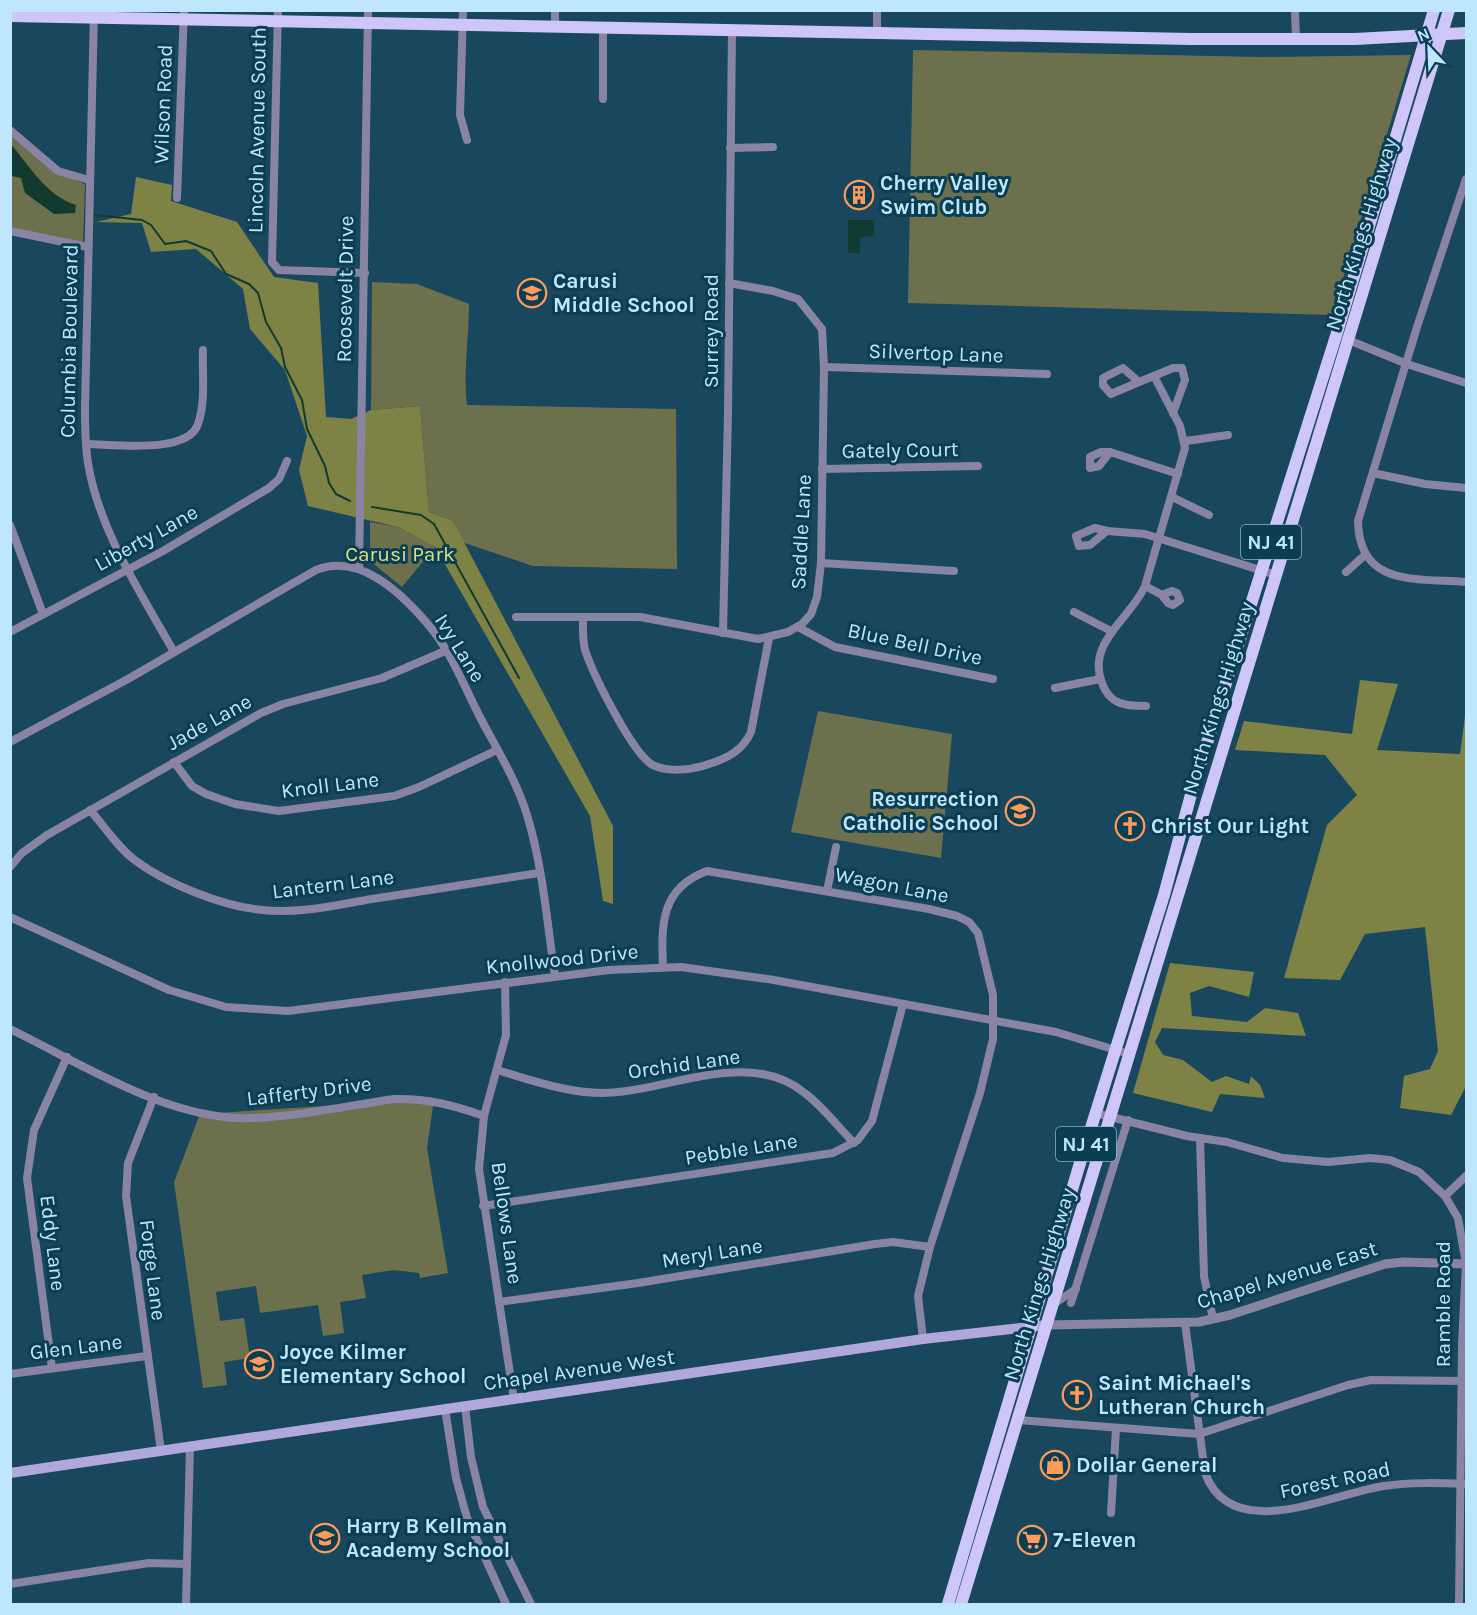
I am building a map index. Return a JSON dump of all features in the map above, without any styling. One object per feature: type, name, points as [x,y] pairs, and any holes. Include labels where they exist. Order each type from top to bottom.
[{"type":"main road","name":"North Kings Highway","points":[[948,1605],[1095,1113],[1164,895],[1193,787],[1336,336],[1434,10]]},
{"type":"main road","name":"North Kings Highway","points":[[961,1605],[1449,10]]},
{"type":"main road","points":[[10,16],[368,16],[462,24],[555,27],[1296,39],[1355,39],[1467,33]]},
{"type":"main road","name":"Chapel Avenue West","points":[[10,1473],[923,1340],[1047,1325]]},
{"type":"street","points":[[463,10],[460,116],[467,140]]},
{"type":"street","points":[[555,10],[555,27]]},
{"type":"street","points":[[876,33],[877,10]]},
{"type":"street","points":[[1295,10],[1296,39]]},
{"type":"street","name":"Columbia Boulevard","points":[[94,15],[89,180],[86,444],[95,493],[128,569],[174,652]]},
{"type":"street","name":"Wilson Road","points":[[177,198],[184,15]]},
{"type":"street","name":"Lincoln Avenue South","points":[[278,16],[272,262],[279,270],[365,273]]},
{"type":"street","name":"Roosevelt Drive","points":[[359,568],[368,16]]},
{"type":"street","points":[[603,27],[603,99]]},
{"type":"street","name":"Surrey Road","points":[[723,633],[732,29]]},
{"type":"street","points":[[10,130],[58,171],[89,180]]},
{"type":"street","points":[[730,148],[773,147]]},
{"type":"street","points":[[1467,179],[1358,521],[1360,544],[1365,555],[1379,570],[1394,575],[1467,582]]},
{"type":"street","points":[[10,231],[88,247]]},
{"type":"street","name":"Saddle Lane","points":[[729,283],[773,291],[798,299],[806,305],[822,329],[824,367],[821,564],[817,597],[811,614],[798,627]]},
{"type":"street","points":[[1336,336],[1407,364],[1467,382]]},
{"type":"street","points":[[86,444],[161,445],[187,438],[195,432],[200,416],[202,350]]},
{"type":"street","name":"Silvertop Lane","points":[[824,367],[1047,374]]},
{"type":"street","points":[[1139,382],[1178,367],[1185,371],[1185,380],[1173,413]]},
{"type":"street","points":[[1146,706],[1123,705],[1113,701],[1100,679],[1100,656],[1111,631],[1139,598],[1144,586],[1172,497],[1186,441],[1154,376]]},
{"type":"street","points":[[1186,441],[1228,435]]},
{"type":"street","points":[[1110,452],[1178,474]]},
{"type":"street","name":"Liberty Lane","points":[[10,632],[128,569],[269,488],[279,479],[287,461]]},
{"type":"street","name":"Gately Court","points":[[822,469],[978,466]]},
{"type":"street","points":[[1373,472],[1425,484],[1467,488]]},
{"type":"street","points":[[1172,497],[1209,515]]},
{"type":"street","points":[[10,525],[43,614]]},
{"type":"street","points":[[1107,531],[1160,538],[1276,575]]},
{"type":"street","points":[[1346,572],[1365,555]]},
{"type":"street","name":"Ivy Lane","points":[[10,742],[174,652],[316,570],[339,564],[359,568],[384,583],[427,623],[445,651],[497,750],[526,812],[539,873],[555,976]]},
{"type":"street","points":[[821,564],[954,571]]},
{"type":"street","points":[[1144,586],[1162,594]]},
{"type":"street","points":[[1074,612],[1111,631]]},
{"type":"street","points":[[516,617],[640,617],[723,633],[768,638],[798,627]]},
{"type":"street","points":[[583,617],[586,654],[634,747],[652,764],[671,769],[711,764],[732,754],[744,745],[751,732],[768,638]]},
{"type":"street","name":"Blue Bell Drive","points":[[798,627],[835,647],[993,679]]},
{"type":"street","name":"Jade Lane","points":[[10,867],[22,853],[47,835],[261,713],[283,704],[382,678],[445,651]]},
{"type":"street","points":[[1055,687],[1100,679]]},
{"type":"street","name":"Knoll Lane","points":[[174,762],[192,786],[206,794],[235,804],[279,811],[394,796],[419,787],[497,750]]},
{"type":"street","name":"Lantern Lane","points":[[90,810],[125,851],[155,872],[199,892],[238,906],[262,910],[286,911],[335,905],[539,873]]},
{"type":"street","points":[[827,891],[836,847]]},
{"type":"street","name":"Wagon Lane","points":[[663,967],[661,931],[666,909],[687,878],[707,871],[929,909],[957,916],[969,922],[982,942],[993,995],[993,1039],[980,1093],[930,1247],[918,1296],[923,1340]]},
{"type":"street","name":"Knollwood Drive","points":[[10,917],[169,990],[225,1007],[288,1011],[555,976],[609,970],[681,967],[774,980],[1056,1032],[1129,1054]]},
{"type":"street","name":"Bellows Lane","points":[[505,982],[506,1035],[484,1116],[479,1169],[514,1400]]},
{"type":"street","points":[[854,1143],[866,1132],[872,1120],[903,1004]]},
{"type":"street","name":"Lafferty Drive","points":[[10,1029],[154,1097],[202,1114],[251,1119],[416,1098],[453,1105],[484,1116]]},
{"type":"street","name":"Eddy Lane","points":[[52,1368],[27,1178],[29,1151],[34,1130],[67,1057]]},
{"type":"street","name":"Orchid Lane","points":[[497,1070],[561,1088],[603,1093],[651,1088],[726,1073],[778,1077],[806,1094],[854,1143]]},
{"type":"street","name":"Forge Lane","points":[[154,1097],[134,1145],[126,1174],[133,1265],[161,1451]]},
{"type":"street","name":"Ramble Road","points":[[1095,1113],[1304,1161],[1390,1160],[1419,1172],[1445,1196],[1458,1218],[1466,1264],[1459,1605]]},
{"type":"street","points":[[1071,1303],[1128,1120]]},
{"type":"street","points":[[1200,1138],[1204,1276],[1213,1318]]},
{"type":"street","name":"Pebble Lane","points":[[483,1206],[833,1153],[854,1143]]},
{"type":"street","points":[[1445,1196],[1467,1176]]},
{"type":"street","name":"Meryl Lane","points":[[499,1302],[638,1284],[875,1244],[893,1242],[930,1247]]},
{"type":"street","name":"Chapel Avenue East","points":[[1047,1325],[1185,1323],[1213,1318],[1385,1264],[1404,1262],[1466,1264]]},
{"type":"street","points":[[1053,1305],[1076,1289]]},
{"type":"street","name":"Forest Road","points":[[1185,1323],[1205,1473],[1215,1491],[1235,1504],[1259,1511],[1278,1511],[1383,1486],[1463,1484]]},
{"type":"street","name":"Glen Lane","points":[[10,1374],[147,1356]]},
{"type":"street","points":[[1018,1420],[1199,1434],[1348,1385],[1371,1380],[1464,1381]]},
{"type":"street","points":[[465,1406],[471,1457],[483,1507],[531,1605]]},
{"type":"street","points":[[445,1410],[456,1478],[466,1518],[507,1605]]},
{"type":"street","points":[[1111,1513],[1116,1429]]},
{"type":"street","points":[[186,1605],[190,1447]]},
{"type":"street","points":[[10,1584],[149,1563],[188,1564]]},
{"type":"green space","points":[[913,50],[1262,57],[1411,55],[1332,315],[908,303]]},
{"type":"green space","points":[[10,131],[53,170],[85,184],[83,248],[11,230]]},
{"type":"green space","points":[[136,177],[172,185],[171,201],[237,222],[274,277],[318,283],[326,417],[351,419],[371,410],[420,406],[429,512],[453,521],[613,826],[613,904],[603,901],[590,816],[435,547],[398,527],[308,506],[299,470],[307,436],[285,370],[250,329],[243,289],[196,249],[151,252],[142,223],[96,222],[131,214]]},
{"type":"green space","points":[[372,282],[417,284],[469,304],[467,405],[676,409],[677,569],[533,566],[462,542],[453,521],[429,512],[420,406],[371,410]]},
{"type":"green space","name":"Carusi Park","points":[[370,522],[398,527],[435,547],[402,587],[370,561]]},
{"type":"green space","points":[[1360,680],[1398,684],[1377,750],[1460,754],[1466,708],[1466,1086],[1451,1115],[1400,1108],[1404,1076],[1430,1069],[1438,1051],[1425,927],[1365,934],[1340,980],[1284,978],[1327,825],[1357,795],[1325,755],[1235,750],[1244,721],[1352,734]]},
{"type":"green space","points":[[818,711],[952,734],[941,858],[791,832]]},
{"type":"green space","points":[[1170,963],[1254,972],[1249,997],[1209,986],[1190,993],[1192,1016],[1247,1022],[1265,1008],[1298,1013],[1306,1036],[1162,1028],[1155,1042],[1163,1055],[1183,1060],[1212,1082],[1226,1076],[1249,1084],[1251,1076],[1260,1085],[1265,1098],[1220,1094],[1212,1112],[1133,1093]]},
{"type":"green space","points":[[434,1099],[427,1148],[448,1273],[420,1278],[419,1273],[393,1270],[362,1275],[366,1298],[340,1302],[344,1333],[323,1336],[318,1305],[260,1313],[256,1286],[216,1292],[220,1321],[244,1318],[250,1358],[224,1362],[227,1385],[203,1388],[174,1182],[200,1114]]},
{"type":"shaded area","points":[[11,144],[48,188],[56,195],[76,205],[75,213],[54,214],[25,193],[21,178],[11,176]]},
{"type":"shaded area","points":[[848,220],[874,220],[874,236],[860,237],[860,253],[848,253]]},
{"type":"waterway","points":[[95,215],[142,220],[151,225],[165,244],[186,241],[211,251],[226,274],[249,284],[258,293],[266,322],[281,348],[285,367],[302,400],[307,429],[325,466],[329,483],[336,494],[350,501]]},
{"type":"waterway","points":[[372,507],[421,515],[434,524],[519,678]]},
{"type":"place","name":"Cherry Valley Swim Club","points":[[859,195]]},
{"type":"place","name":"Carusi Middle School","points":[[532,293]]},
{"type":"place","name":"Resurrection Catholic School","points":[[1020,811]]},
{"type":"place","name":"Christ Our Light","points":[[1130,826]]},
{"type":"place","name":"Joyce Kilmer Elementary School","points":[[259,1364]]},
{"type":"place","name":"Saint Michael's Lutheran Church","points":[[1077,1395]]},
{"type":"place","name":"Dollar General","points":[[1055,1465]]},
{"type":"place","name":"Harry B Kellman Academy School","points":[[325,1538]]},
{"type":"place","name":"7-Eleven","points":[[1032,1540]]}]
